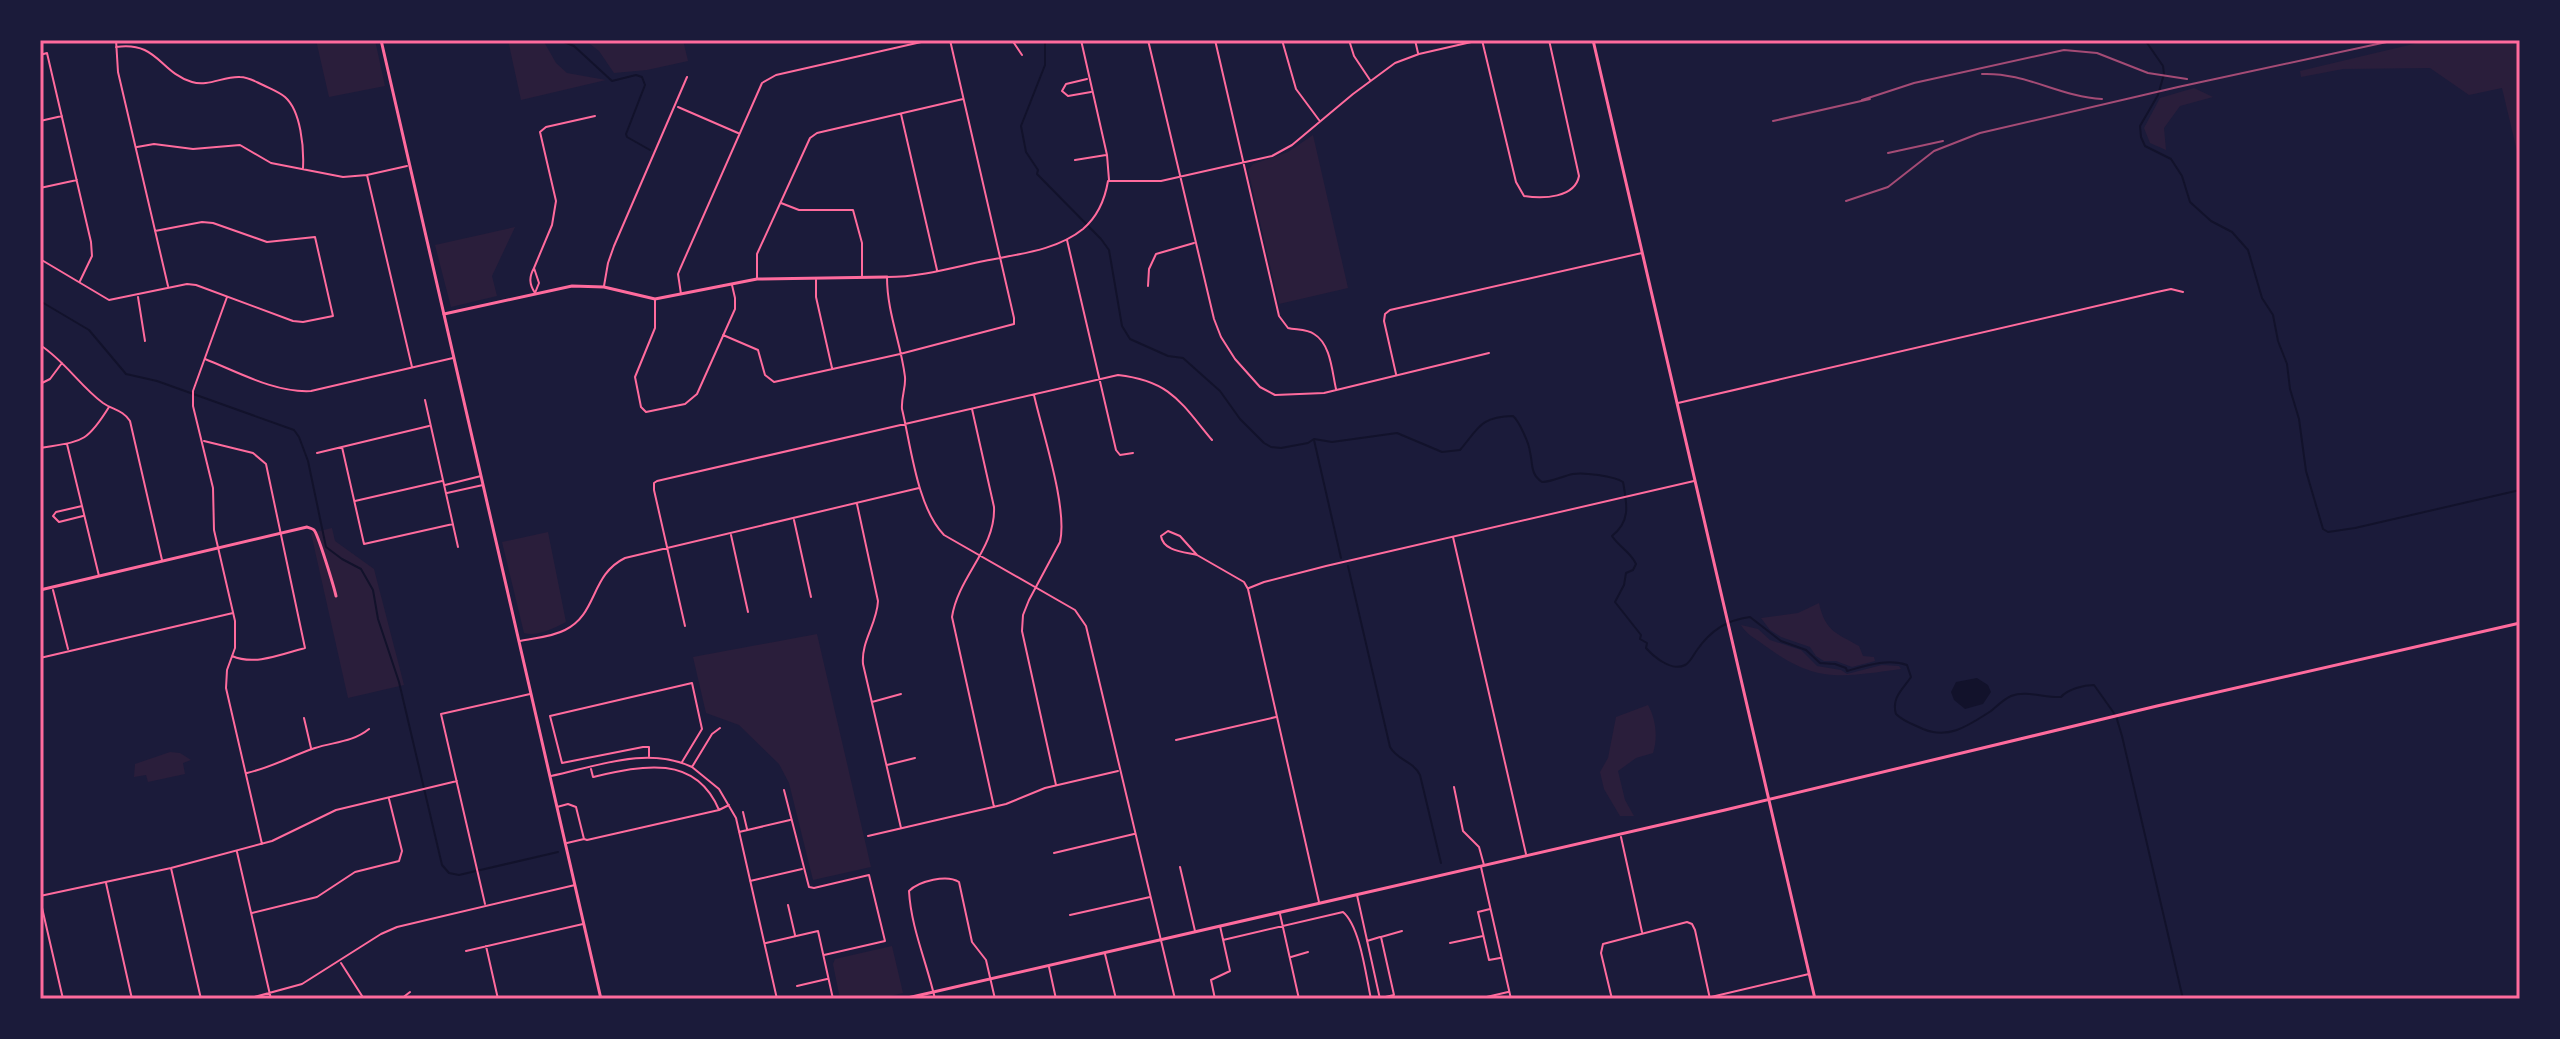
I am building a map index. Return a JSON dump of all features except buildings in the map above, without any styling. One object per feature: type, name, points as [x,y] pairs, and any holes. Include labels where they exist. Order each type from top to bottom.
[{"type":"main road","points":[[381,40],[601,999]]},
{"type":"main road","points":[[1593,40],[1815,999]]},
{"type":"main road","points":[[444,314],[572,286],[604,287],[655,299],[757,279],[887,277]]},
{"type":"main road","points":[[40,590],[307,527],[314,530],[330,569],[336,596]]},
{"type":"main road","points":[[903,999],[2520,623]]},
{"type":"street","points":[[116,40],[118,72],[168,287]]},
{"type":"street","points":[[681,295],[678,274],[762,83],[772,76],[930,40]]},
{"type":"street","points":[[723,335],[758,350],[765,375],[774,382],[1014,324],[950,40]]},
{"type":"street","points":[[1012,40],[1022,55]]},
{"type":"street","points":[[1081,40],[1107,155],[1108,181],[1101,204],[1089,223],[1067,240],[1043,248],[917,276],[887,277],[887,301],[905,379],[901,401],[906,424],[927,511],[937,528],[944,535],[1075,610],[1086,626],[1175,999]]},
{"type":"street","points":[[1148,40],[1216,327],[1235,359],[1260,387],[1275,395],[1337,390],[1489,353]]},
{"type":"street","points":[[1215,40],[1279,316],[1288,328],[1312,332],[1321,340],[1337,390]]},
{"type":"street","points":[[1282,40],[1296,89],[1320,121]]},
{"type":"street","points":[[1349,40],[1354,56],[1371,81]]},
{"type":"street","points":[[1415,40],[1419,54]]},
{"type":"street","points":[[1108,181],[1142,183],[1181,177],[1278,154],[1395,63],[1419,54],[1481,40],[1520,191],[1524,196],[1538,198],[1562,193],[1575,186],[1579,170],[1549,40]]},
{"type":"street","points":[[116,47],[141,47],[191,82],[249,78],[286,98],[297,120],[302,169]]},
{"type":"street","points":[[40,55],[47,53],[92,251],[91,261],[79,282]]},
{"type":"street","points":[[604,287],[614,246],[687,77]]},
{"type":"street","points":[[1089,79],[1066,84],[1062,91],[1068,96],[1092,91]]},
{"type":"street","points":[[757,279],[757,254],[806,142],[812,136],[964,99]]},
{"type":"street","points":[[676,106],[739,133]]},
{"type":"street","points":[[901,114],[937,272]]},
{"type":"street","points":[[40,121],[62,116]]},
{"type":"street","points":[[535,293],[530,280],[552,225],[556,201],[540,132],[546,127],[595,116]]},
{"type":"street","points":[[137,147],[154,144],[193,149],[240,145],[271,163],[343,177],[410,165]]},
{"type":"street","points":[[1075,160],[1107,155]]},
{"type":"street","points":[[367,175],[412,368]]},
{"type":"street","points":[[40,188],[77,180]]},
{"type":"street","points":[[780,202],[799,210],[853,210],[862,243],[862,278]]},
{"type":"street","points":[[40,259],[109,300],[168,287],[196,285],[293,321],[333,316],[315,237],[267,242],[202,222],[155,231]]},
{"type":"street","points":[[1067,240],[1116,450],[1120,455],[1133,453]]},
{"type":"street","points":[[1148,286],[1149,269],[1156,254],[1195,243]]},
{"type":"street","points":[[1396,374],[1384,321],[1385,314],[1390,310],[1643,253]]},
{"type":"street","points":[[534,268],[538,279],[535,293]]},
{"type":"street","points":[[816,278],[816,297],[832,369]]},
{"type":"street","points":[[530,280],[538,279]]},
{"type":"street","points":[[655,299],[655,328],[635,377],[644,411],[649,412],[685,404],[697,394],[736,305],[732,285]]},
{"type":"street","points":[[1677,403],[2157,292],[2171,289],[2183,292]]},
{"type":"street","points":[[138,295],[145,341]]},
{"type":"street","points":[[227,297],[204,358],[193,399],[213,488],[214,530],[236,634],[225,681],[262,844]]},
{"type":"street","points":[[40,345],[63,362],[109,407],[126,414],[130,421],[162,561]]},
{"type":"street","points":[[204,358],[296,392],[454,357]]},
{"type":"street","points":[[40,384],[50,379],[63,362]]},
{"type":"street","points":[[685,626],[654,483],[1118,375],[1165,389],[1183,403],[1212,440]]},
{"type":"street","points":[[1034,394],[1063,530],[1058,547],[1023,615],[1022,637],[1056,785]]},
{"type":"street","points":[[425,400],[458,547]]},
{"type":"street","points":[[40,448],[67,444],[91,435],[109,407]]},
{"type":"street","points":[[972,408],[995,520],[991,534],[957,596],[952,617],[994,807]]},
{"type":"street","points":[[317,453],[431,425]]},
{"type":"street","points":[[202,441],[253,453],[266,464],[305,648],[256,660],[231,656]]},
{"type":"street","points":[[67,444],[99,577]]},
{"type":"street","points":[[342,447],[364,544],[453,524]]},
{"type":"street","points":[[354,501],[481,476]]},
{"type":"street","points":[[1248,589],[1279,578],[1695,481]]},
{"type":"street","points":[[458,482],[460,490]]},
{"type":"street","points":[[446,493],[483,485]]},
{"type":"street","points":[[519,642],[565,630],[580,620],[601,577],[613,564],[633,555],[921,488]]},
{"type":"street","points":[[857,504],[878,601],[877,614],[862,654],[901,828]]},
{"type":"street","points":[[82,506],[56,512],[54,519],[59,522],[84,516]]},
{"type":"street","points":[[794,518],[811,597]]},
{"type":"street","points":[[730,532],[748,612]]},
{"type":"street","points":[[1197,555],[1176,533],[1166,532],[1161,536],[1165,546],[1197,555],[1244,582],[1248,589],[1319,903]]},
{"type":"street","points":[[1453,537],[1526,855]]},
{"type":"street","points":[[52,587],[68,651]]},
{"type":"street","points":[[40,658],[233,613]]},
{"type":"street","points":[[649,756],[649,747],[643,747],[563,764],[548,716],[692,683],[702,729],[682,762]]},
{"type":"street","points":[[485,905],[441,714],[531,693]]},
{"type":"street","points":[[871,702],[901,694]]},
{"type":"street","points":[[1176,740],[1276,717]]},
{"type":"street","points":[[304,718],[311,749]]},
{"type":"street","points":[[692,767],[712,734],[720,728]]},
{"type":"street","points":[[246,773],[280,764],[311,749],[359,737],[369,729]]},
{"type":"street","points":[[550,776],[649,756],[682,762],[719,789],[739,832],[777,999]]},
{"type":"street","points":[[886,766],[915,758]]},
{"type":"street","points":[[571,763],[573,771]]},
{"type":"street","points":[[590,767],[593,777],[646,766],[672,769],[686,774],[708,790],[719,810]]},
{"type":"street","points":[[868,836],[1012,803],[1056,785],[1121,771]]},
{"type":"street","points":[[63,999],[40,897],[262,844],[286,836],[336,810],[457,781]]},
{"type":"street","points":[[1454,787],[1463,831],[1479,847],[1511,999]]},
{"type":"street","points":[[784,790],[807,885],[813,888],[869,875],[876,902],[885,941],[824,955]]},
{"type":"street","points":[[252,913],[317,897],[355,872],[399,861],[402,851],[389,797]]},
{"type":"street","points":[[557,807],[568,804],[576,807],[584,839]]},
{"type":"street","points":[[566,843],[719,810],[729,805]]},
{"type":"street","points":[[743,812],[747,830]]},
{"type":"street","points":[[739,832],[791,820]]},
{"type":"street","points":[[1054,853],[1135,834]]},
{"type":"street","points":[[1620,834],[1642,933]]},
{"type":"street","points":[[237,850],[271,999]]},
{"type":"street","points":[[1180,867],[1195,932]]},
{"type":"street","points":[[171,868],[201,999]]},
{"type":"street","points":[[750,881],[803,869]]},
{"type":"street","points":[[935,999],[930,974],[922,956],[909,891],[912,887],[949,877],[959,882],[972,942],[986,960],[995,999]]},
{"type":"street","points":[[105,882],[132,999]]},
{"type":"street","points":[[247,999],[302,984],[397,927],[575,885]]},
{"type":"street","points":[[1357,894],[1380,999],[1394,995],[1381,937]]},
{"type":"street","points":[[1070,915],[1150,897]]},
{"type":"street","points":[[788,905],[795,936]]},
{"type":"street","points":[[1491,909],[1478,912],[1483,936],[1489,960],[1502,957]]},
{"type":"street","points":[[1279,912],[1299,999]]},
{"type":"street","points":[[1223,940],[1343,912],[1350,918],[1357,938],[1371,999]]},
{"type":"street","points":[[1612,999],[1601,947],[1605,942],[1683,923],[1691,923],[1695,930],[1710,998],[1809,974]]},
{"type":"street","points":[[466,951],[584,924]]},
{"type":"street","points":[[1215,999],[1211,980],[1230,971],[1220,926]]},
{"type":"street","points":[[764,943],[818,931],[833,999]]},
{"type":"street","points":[[1367,941],[1402,931]]},
{"type":"street","points":[[1357,938],[1366,936]]},
{"type":"street","points":[[1450,943],[1483,936]]},
{"type":"street","points":[[486,946],[498,999]]},
{"type":"street","points":[[1105,952],[1116,999]]},
{"type":"street","points":[[1289,957],[1308,952]]},
{"type":"street","points":[[341,962],[364,999]]},
{"type":"street","points":[[1048,966],[1056,999]]},
{"type":"street","points":[[797,986],[828,979]]},
{"type":"street","points":[[1369,992],[1378,989]]},
{"type":"street","points":[[401,999],[410,992]]},
{"type":"street","points":[[1478,999],[1509,992]]},
{"type":"shaded area","points":[[316,40],[375,40],[385,86],[329,97]]},
{"type":"shaded area","points":[[508,40],[543,40],[556,63],[567,73],[606,80],[521,100]]},
{"type":"shaded area","points":[[585,40],[683,40],[688,61],[614,73],[599,51]]},
{"type":"shaded area","points":[[2430,40],[2520,40],[2520,164],[2502,88],[2469,95],[2430,68],[2343,69],[2301,77],[2300,71]]},
{"type":"shaded area","points":[[2194,88],[2213,97],[2180,106],[2164,128],[2166,150],[2150,143],[2144,128],[2160,98]]},
{"type":"shaded area","points":[[1313,135],[1348,288],[1279,304],[1248,170],[1253,164],[1288,152]]},
{"type":"shaded area","points":[[515,227],[492,276],[497,296],[451,307],[435,245]]},
{"type":"shaded area","points":[[332,528],[335,541],[374,569],[404,685],[348,698],[311,533]]},
{"type":"shaded area","points":[[548,532],[566,622],[540,633],[524,633],[502,542]]},
{"type":"shaded area","points":[[1819,603],[1828,625],[1859,646],[1863,656],[1874,657],[1875,661],[1852,667],[1836,661],[1824,661],[1810,647],[1770,630],[1761,618],[1798,613]]},
{"type":"shaded area","points":[[1741,625],[1758,629],[1770,640],[1801,650],[1817,666],[1847,674],[1882,665],[1899,666],[1901,669],[1845,675],[1815,672],[1783,658],[1751,636]]},
{"type":"shaded area","points":[[817,634],[871,867],[813,880],[789,783],[779,764],[739,725],[706,713],[693,657]]},
{"type":"shaded area","points":[[1977,678],[1988,685],[1991,692],[1983,704],[1965,709],[1954,700],[1951,692],[1956,682]]},
{"type":"shaded area","points":[[1648,705],[1654,722],[1655,747],[1653,753],[1636,758],[1618,771],[1625,800],[1634,816],[1620,816],[1604,789],[1600,772],[1608,758],[1616,717]]},
{"type":"shaded area","points":[[170,752],[180,753],[191,760],[183,763],[185,774],[148,782],[146,775],[134,777],[135,764]]},
{"type":"shaded area","points":[[892,946],[903,993],[877,999],[840,999],[833,964],[835,959]]},
{"type":"waterway","points":[[559,40],[574,46],[612,81],[636,75],[642,77],[645,85],[626,134],[650,150]]},
{"type":"waterway","points":[[1045,40],[1045,65],[1021,126],[1026,152],[1038,170],[1037,174],[1109,250],[1122,326],[1130,339],[1168,356],[1183,358],[1220,391],[1240,419],[1264,443],[1281,448],[1314,439],[1332,442],[1397,433],[1442,452],[1460,450],[1486,421],[1513,416],[1528,443],[1534,472],[1542,482],[1578,474],[1606,476],[1623,482],[1625,518],[1612,536],[1636,564],[1633,570],[1626,573],[1615,602],[1641,635],[1640,639],[1647,643],[1646,648],[1658,659],[1675,667],[1687,664],[1702,643],[1727,623],[1750,617],[1781,641],[1806,650],[1820,663],[1835,664],[1847,671],[1884,663],[1907,665],[1911,677],[1896,698],[1896,714],[1923,729],[1942,733],[1967,726],[2011,696],[2061,697],[2076,688],[2094,685],[2116,716],[2122,736],[2183,999]]},
{"type":"waterway","points":[[2145,40],[2163,66],[2164,74],[2158,95],[2140,126],[2141,137],[2145,146],[2171,159],[2182,176],[2190,202],[2211,221],[2232,232],[2248,250],[2262,298],[2273,315],[2287,364],[2306,471],[2323,529],[2328,532],[2355,528],[2520,490]]},
{"type":"waterway","points":[[40,301],[89,330],[126,374],[157,381],[294,430],[308,461],[326,547],[361,569],[373,590],[378,619],[399,682],[442,865],[449,873],[459,875],[558,852]]},
{"type":"waterway","points":[[1314,440],[1341,558]]},
{"type":"waterway","points":[[1348,566],[1390,747],[1420,775],[1441,863]]},
{"type":"railway","points":[[1846,201],[1888,187],[1934,151],[1980,133],[2396,40]]},
{"type":"railway","points":[[1862,100],[1914,83],[2064,50],[2097,53],[2148,73],[2187,79]]},
{"type":"railway","points":[[1982,74],[2013,77],[2102,99]]},
{"type":"railway","points":[[1773,121],[1870,99]]},
{"type":"railway","points":[[1888,153],[1943,141]]}]
